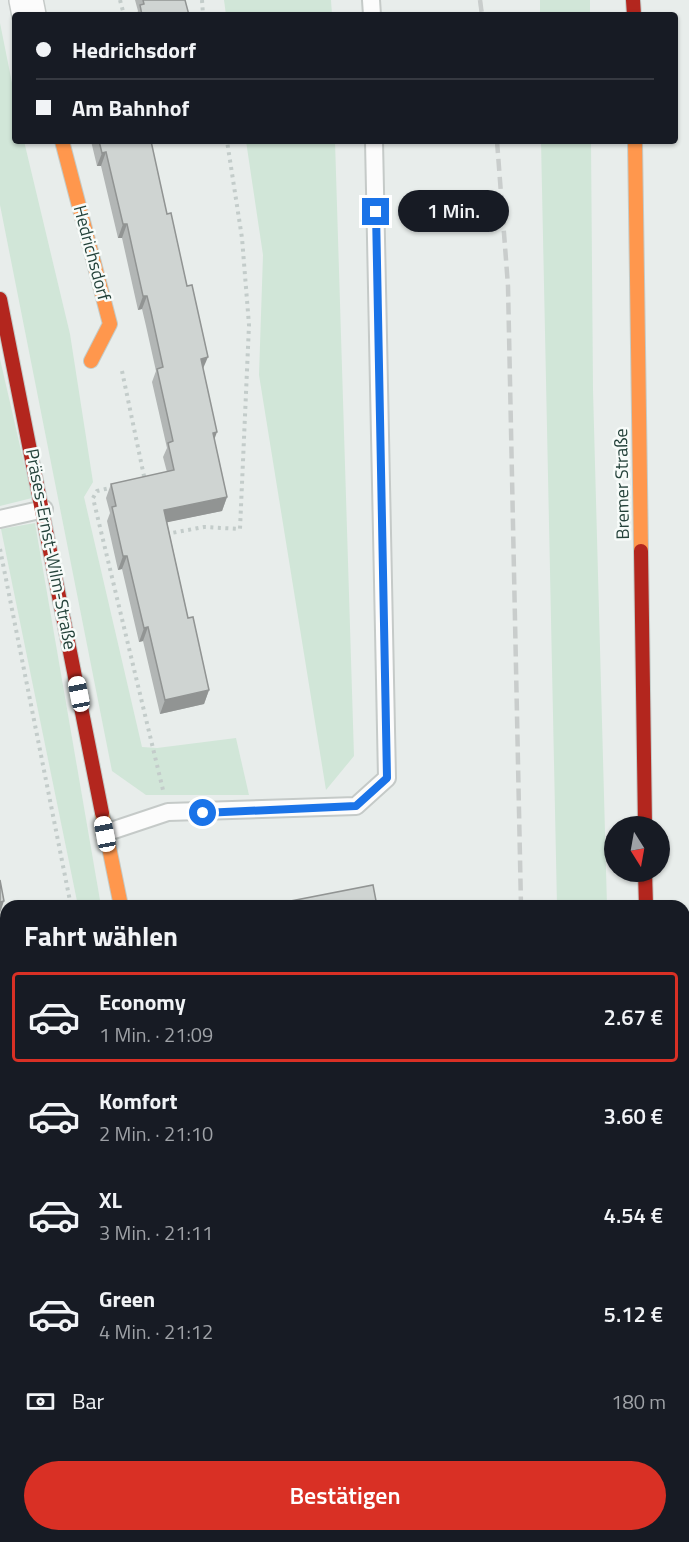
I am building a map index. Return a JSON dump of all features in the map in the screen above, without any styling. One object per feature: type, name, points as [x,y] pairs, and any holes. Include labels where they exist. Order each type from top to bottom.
[{"type":"street","name":"Hedrichsdorf","points":[[63,144],[110,324],[91,362]]},
{"type":"street","name":"Bremer Straße","points":[[636,144],[645,816]]},
{"type":"street","name":"Präses-Ernst-Wilm-Straße","points":[[0,299],[44,509],[105,834],[120,900]]},
{"type":"street","points":[[645,882],[646,900]]},
{"type":"lane","points":[[105,834],[168,813],[356,806],[387,778],[374,144]]},
{"type":"lane","points":[[0,519],[44,509]]},
{"type":"path","points":[[165,534],[204,527],[240,529],[249,325],[242,238],[227,144]]},
{"type":"path","points":[[121,368],[145,481],[135,483]]},
{"type":"path","points":[[116,487],[97,491],[93,498],[168,813]]},
{"type":"path","points":[[0,549],[70,900]]},
{"type":"green space","points":[[224,0],[331,0],[332,12],[226,12]]},
{"type":"green space","points":[[540,0],[590,0],[590,12],[540,12]]},
{"type":"green space","points":[[0,23],[12,83],[12,144],[25,144],[70,334],[93,482],[84,497],[142,747],[157,748],[236,738],[249,795],[146,795],[112,771],[0,205]]},
{"type":"green space","points":[[246,144],[335,144],[354,756],[326,790],[259,375],[263,255]]},
{"type":"green space","points":[[541,144],[591,144],[593,390],[605,816],[604,882],[606,882],[607,900],[557,900]]},
{"type":"green space","points":[[0,359],[32,498],[0,506]]},
{"type":"green space","points":[[35,523],[100,900],[77,900],[1,529]]},
{"type":"building","points":[[143,0],[185,0],[188,12],[141,12],[140,5],[144,4]]},
{"type":"building","points":[[100,144],[152,144],[167,214],[171,213],[187,286],[192,285],[208,357],[201,359],[217,432],[213,433],[227,497],[164,510],[188,618],[193,617],[209,690],[165,700],[148,627],[144,628],[127,556],[123,556],[112,507],[116,506],[111,484],[174,470],[168,443],[173,441],[157,369],[163,367],[151,312],[147,296],[143,296],[127,224],[123,224],[106,152],[102,153]]},
{"type":"building","points":[[0,880],[4,900],[0,900]]},
{"type":"building","points":[[373,885],[376,900],[296,900]]},
{"type":"railway","points":[[480,0],[482,12]]},
{"type":"railway","points":[[497,144],[508,286],[521,900]]},
{"type":"traffic: slow","points":[[63,144],[110,324],[91,361]]},
{"type":"traffic: slow","points":[[635,144],[641,551]]},
{"type":"traffic: slow","points":[[102,813],[120,900]]},
{"type":"traffic: jam","points":[[633,0],[634,12]]},
{"type":"traffic: jam","points":[[0,299],[102,813]]},
{"type":"traffic: jam","points":[[641,551],[645,816]]},
{"type":"traffic: jam","points":[[645,882],[646,900]]},
{"type":"route","points":[[203,813],[356,806],[387,778],[376,212]]}]
